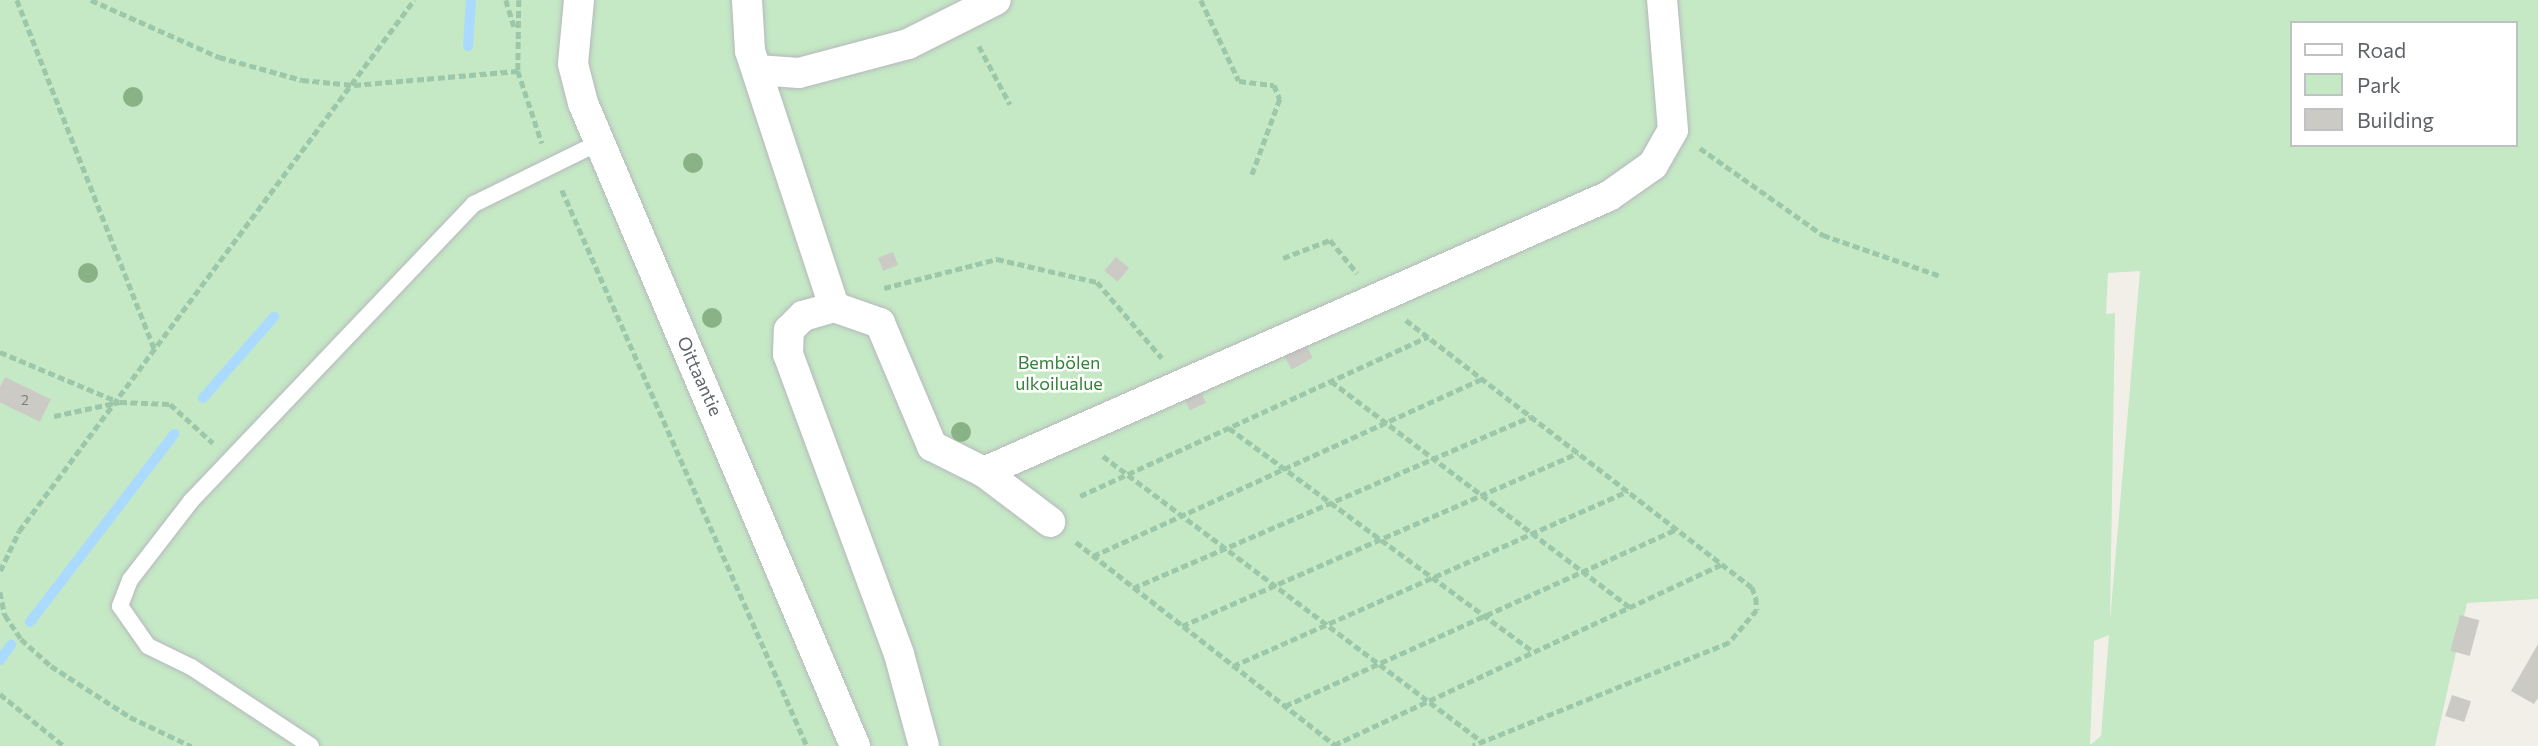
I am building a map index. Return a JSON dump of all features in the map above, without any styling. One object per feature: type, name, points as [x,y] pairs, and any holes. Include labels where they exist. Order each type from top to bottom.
[{"type":"street","name":"Oittaantie","points":[[579,0],[573,64],[598,143],[855,746]]},
{"type":"street","points":[[747,0],[757,70],[834,307]]},
{"type":"street","points":[[757,70],[799,74],[908,44],[996,0]]},
{"type":"street","points":[[984,472],[1609,196],[1653,165],[1673,130],[1662,0]]},
{"type":"street","points":[[924,746],[900,654],[788,354],[789,330],[803,316],[834,307],[880,323],[932,446],[984,472],[1050,522]]},
{"type":"lane","points":[[311,746],[191,667],[148,646],[120,606],[158,542],[474,204],[598,143]]},
{"type":"path","points":[[17,0],[156,353]]},
{"type":"path","points":[[91,0],[219,57],[302,80],[354,85],[519,71]]},
{"type":"path","points":[[0,571],[19,531],[120,402],[414,0]]},
{"type":"path","points":[[506,0],[515,32],[519,71],[552,166],[807,746]]},
{"type":"path","points":[[515,32],[519,0]]},
{"type":"path","points":[[1201,0],[1239,81],[1274,85],[1280,99],[1252,175]]},
{"type":"path","points":[[962,16],[1010,104]]},
{"type":"path","points":[[1673,130],[1823,234],[1941,276]]},
{"type":"path","points":[[1283,258],[1330,240],[1377,297],[1723,565],[1756,598],[1757,610],[1728,643],[1473,746]]},
{"type":"path","points":[[834,307],[914,276],[997,259],[1097,282],[1180,385]]},
{"type":"path","points":[[1080,496],[1428,337]]},
{"type":"path","points":[[0,352],[120,402]]},
{"type":"path","points":[[1093,556],[1482,379]]},
{"type":"path","points":[[1331,381],[1485,494],[1630,607]]},
{"type":"path","points":[[54,415],[120,402],[170,404],[232,460]]},
{"type":"path","points":[[1133,588],[1531,416]]},
{"type":"path","points":[[1229,428],[1282,470],[1333,503],[1533,652]]},
{"type":"path","points":[[1074,432],[1126,475],[1482,742]]},
{"type":"path","points":[[1182,626],[1578,453]]},
{"type":"path","points":[[1233,666],[1628,491]]},
{"type":"path","points":[[1050,522],[1335,746],[1723,565]]},
{"type":"path","points":[[1285,706],[1677,529]]},
{"type":"path","points":[[0,592],[5,615],[51,666],[130,717],[191,746]]},
{"type":"path","points":[[0,620],[5,615]]},
{"type":"path","points":[[0,694],[64,746]]},
{"type":"green space","name":"Bembölen ulkoilualue","points":[[0,0],[2538,0],[2538,599],[2467,603],[2435,746],[0,746]],"holes":[[[2140,272],[2110,620],[2115,313],[2106,314],[2108,273]],[[2109,635],[2101,736],[2090,745],[2094,641]]]},
{"type":"building","points":[[893,252],[898,265],[883,271],[878,258]]},
{"type":"building","points":[[1116,257],[1129,268],[1117,282],[1104,271]]},
{"type":"building","points":[[1304,342],[1313,358],[1292,369],[1283,354]]},
{"type":"building","points":[[5,377],[51,399],[40,422],[0,402],[0,387]]},
{"type":"building","points":[[1200,390],[1206,403],[1190,410],[1184,398]]},
{"type":"building","points":[[2460,615],[2479,620],[2470,656],[2450,651]]},
{"type":"building","points":[[2538,644],[2538,698],[2534,704],[2511,691]]},
{"type":"building","points":[[2452,695],[2471,701],[2464,722],[2445,716]]},
{"type":"waterway","points":[[468,46],[471,0]]},
{"type":"waterway","points":[[203,398],[274,317]]},
{"type":"waterway","points":[[30,622],[174,434]]},
{"type":"waterway","points":[[0,660],[11,645]]}]
